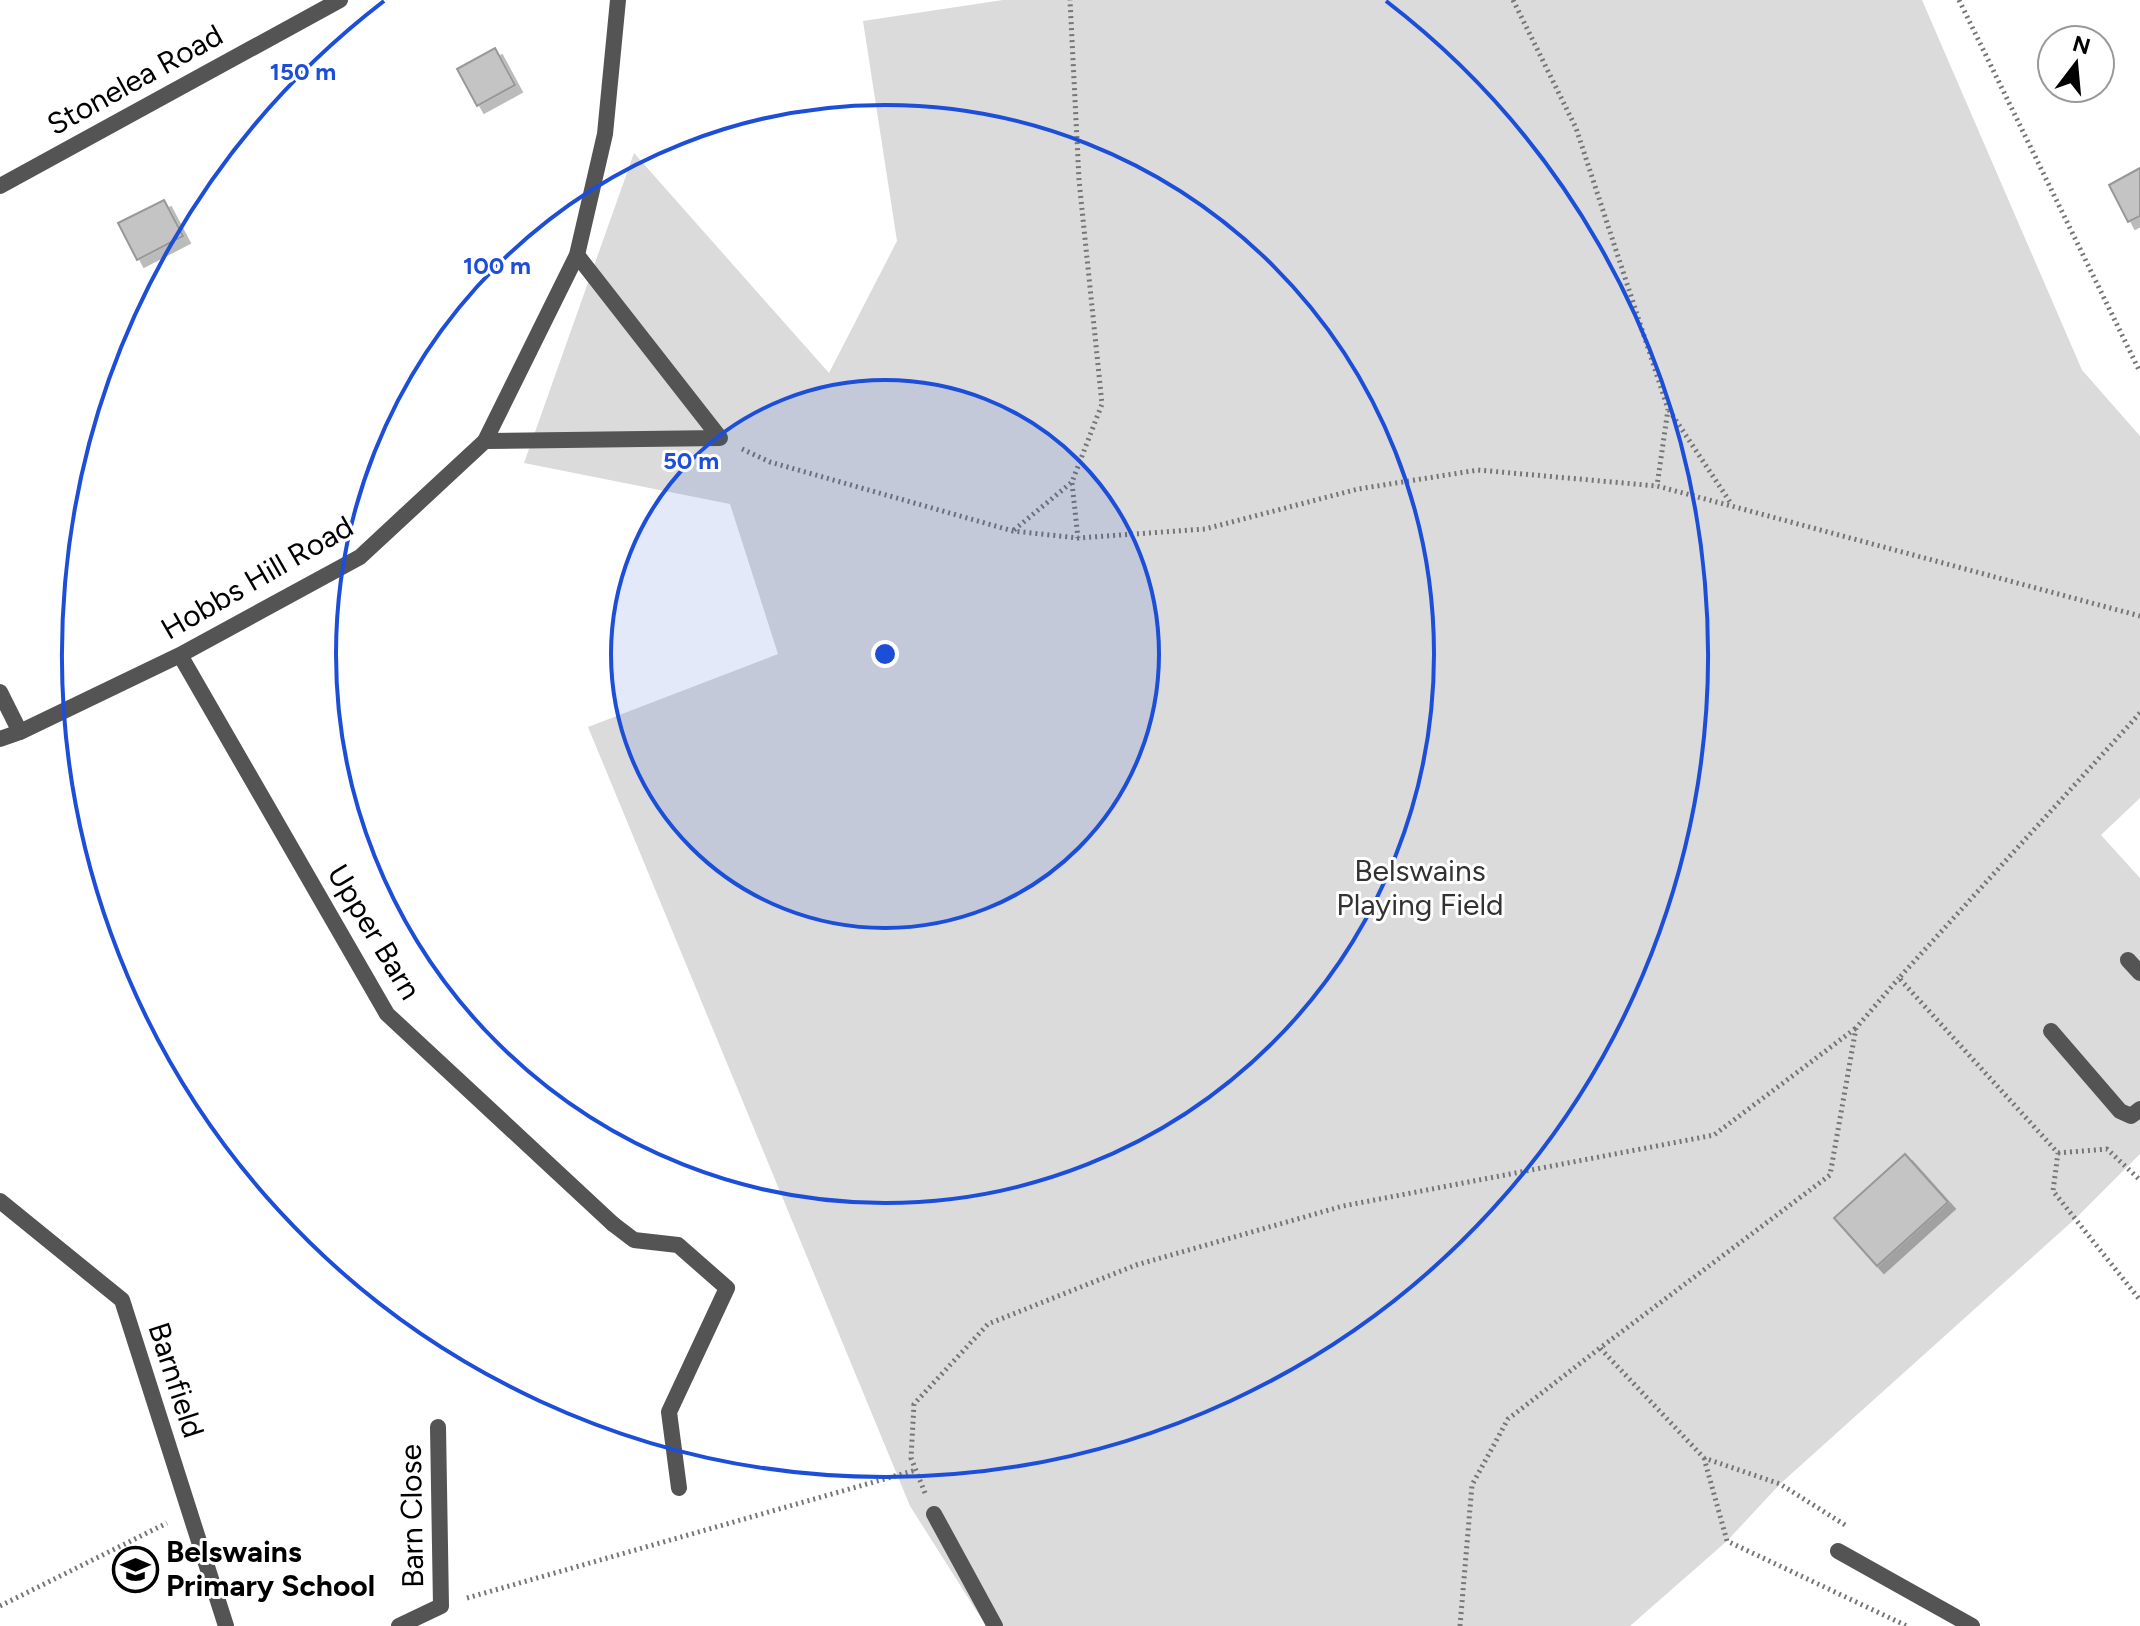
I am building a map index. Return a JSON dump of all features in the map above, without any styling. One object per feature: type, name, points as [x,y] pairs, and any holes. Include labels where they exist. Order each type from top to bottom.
[{"type":"street","name":"Stonelea Road","points":[[0,186],[340,0]]},
{"type":"street","name":"Hobbs Hill Road","points":[[0,739],[180,655],[360,557],[485,441],[577,255],[605,134],[618,0]]},
{"type":"street","points":[[577,255],[720,438]]},
{"type":"street","points":[[485,441],[720,438]]},
{"type":"street","name":"Upper Barn","points":[[180,655],[387,1014],[613,1224],[634,1240],[678,1245],[727,1288],[669,1412],[679,1488]]},
{"type":"street","points":[[0,692],[20,732]]},
{"type":"street","points":[[2128,960],[2140,973]]},
{"type":"street","points":[[2051,1031],[2120,1111],[2131,1116],[2140,1109]]},
{"type":"street","name":"Barnfield","points":[[0,1201],[122,1300],[226,1626]]},
{"type":"street","name":"Barn Close","points":[[399,1626],[424,1621],[441,1606],[438,1427]]},
{"type":"street","points":[[934,1514],[995,1626]]},
{"type":"street","points":[[1838,1551],[1972,1626]]},
{"type":"path","points":[[1070,0],[1079,180],[1102,404],[1072,482],[1078,538]]},
{"type":"path","points":[[1513,0],[1576,128],[1668,409],[1733,506]]},
{"type":"path","points":[[1959,0],[2140,372]]},
{"type":"path","points":[[1657,486],[1668,409]]},
{"type":"path","points":[[720,438],[770,462],[1013,531],[1078,538],[1205,529],[1358,489],[1478,470],[1657,486],[2140,616]]},
{"type":"path","points":[[1013,531],[1072,482]]},
{"type":"path","points":[[934,1514],[911,1458],[914,1404],[988,1324],[1136,1265],[1343,1206],[1714,1135],[1856,1028],[2140,713]]},
{"type":"path","points":[[1899,978],[2058,1153],[2053,1191],[2140,1300]]},
{"type":"path","points":[[1460,1626],[1472,1485],[1508,1419],[1830,1175],[1856,1028]]},
{"type":"path","points":[[2058,1153],[2107,1149],[2140,1180]]},
{"type":"path","points":[[1600,1348],[1704,1458],[1780,1484]]},
{"type":"path","points":[[1704,1458],[1727,1541],[1907,1626]]},
{"type":"path","points":[[441,1606],[916,1470]]},
{"type":"path","points":[[0,1606],[189,1512]]},
{"type":"green space","name":"Belswains Playing Field","points":[[1003,0],[1922,0],[2082,370],[2140,436],[2140,798],[2101,835],[2140,878],[2140,1154],[2076,1218],[1780,1484],[1727,1541],[1630,1626],[986,1626],[910,1506],[588,727],[778,654],[730,504],[524,463],[634,153],[829,373],[897,241],[863,21]]},
{"type":"building","points":[[495,48],[515,85],[477,106],[457,69]]},
{"type":"building","points":[[2140,168],[2140,216],[2128,222],[2109,185]]},
{"type":"building","points":[[164,200],[183,236],[137,260],[118,223]]},
{"type":"building","points":[[1905,1154],[1948,1202],[1877,1266],[1834,1218]]},
{"type":"place","name":"Belswains Primary School","points":[[135,1569]]}]
